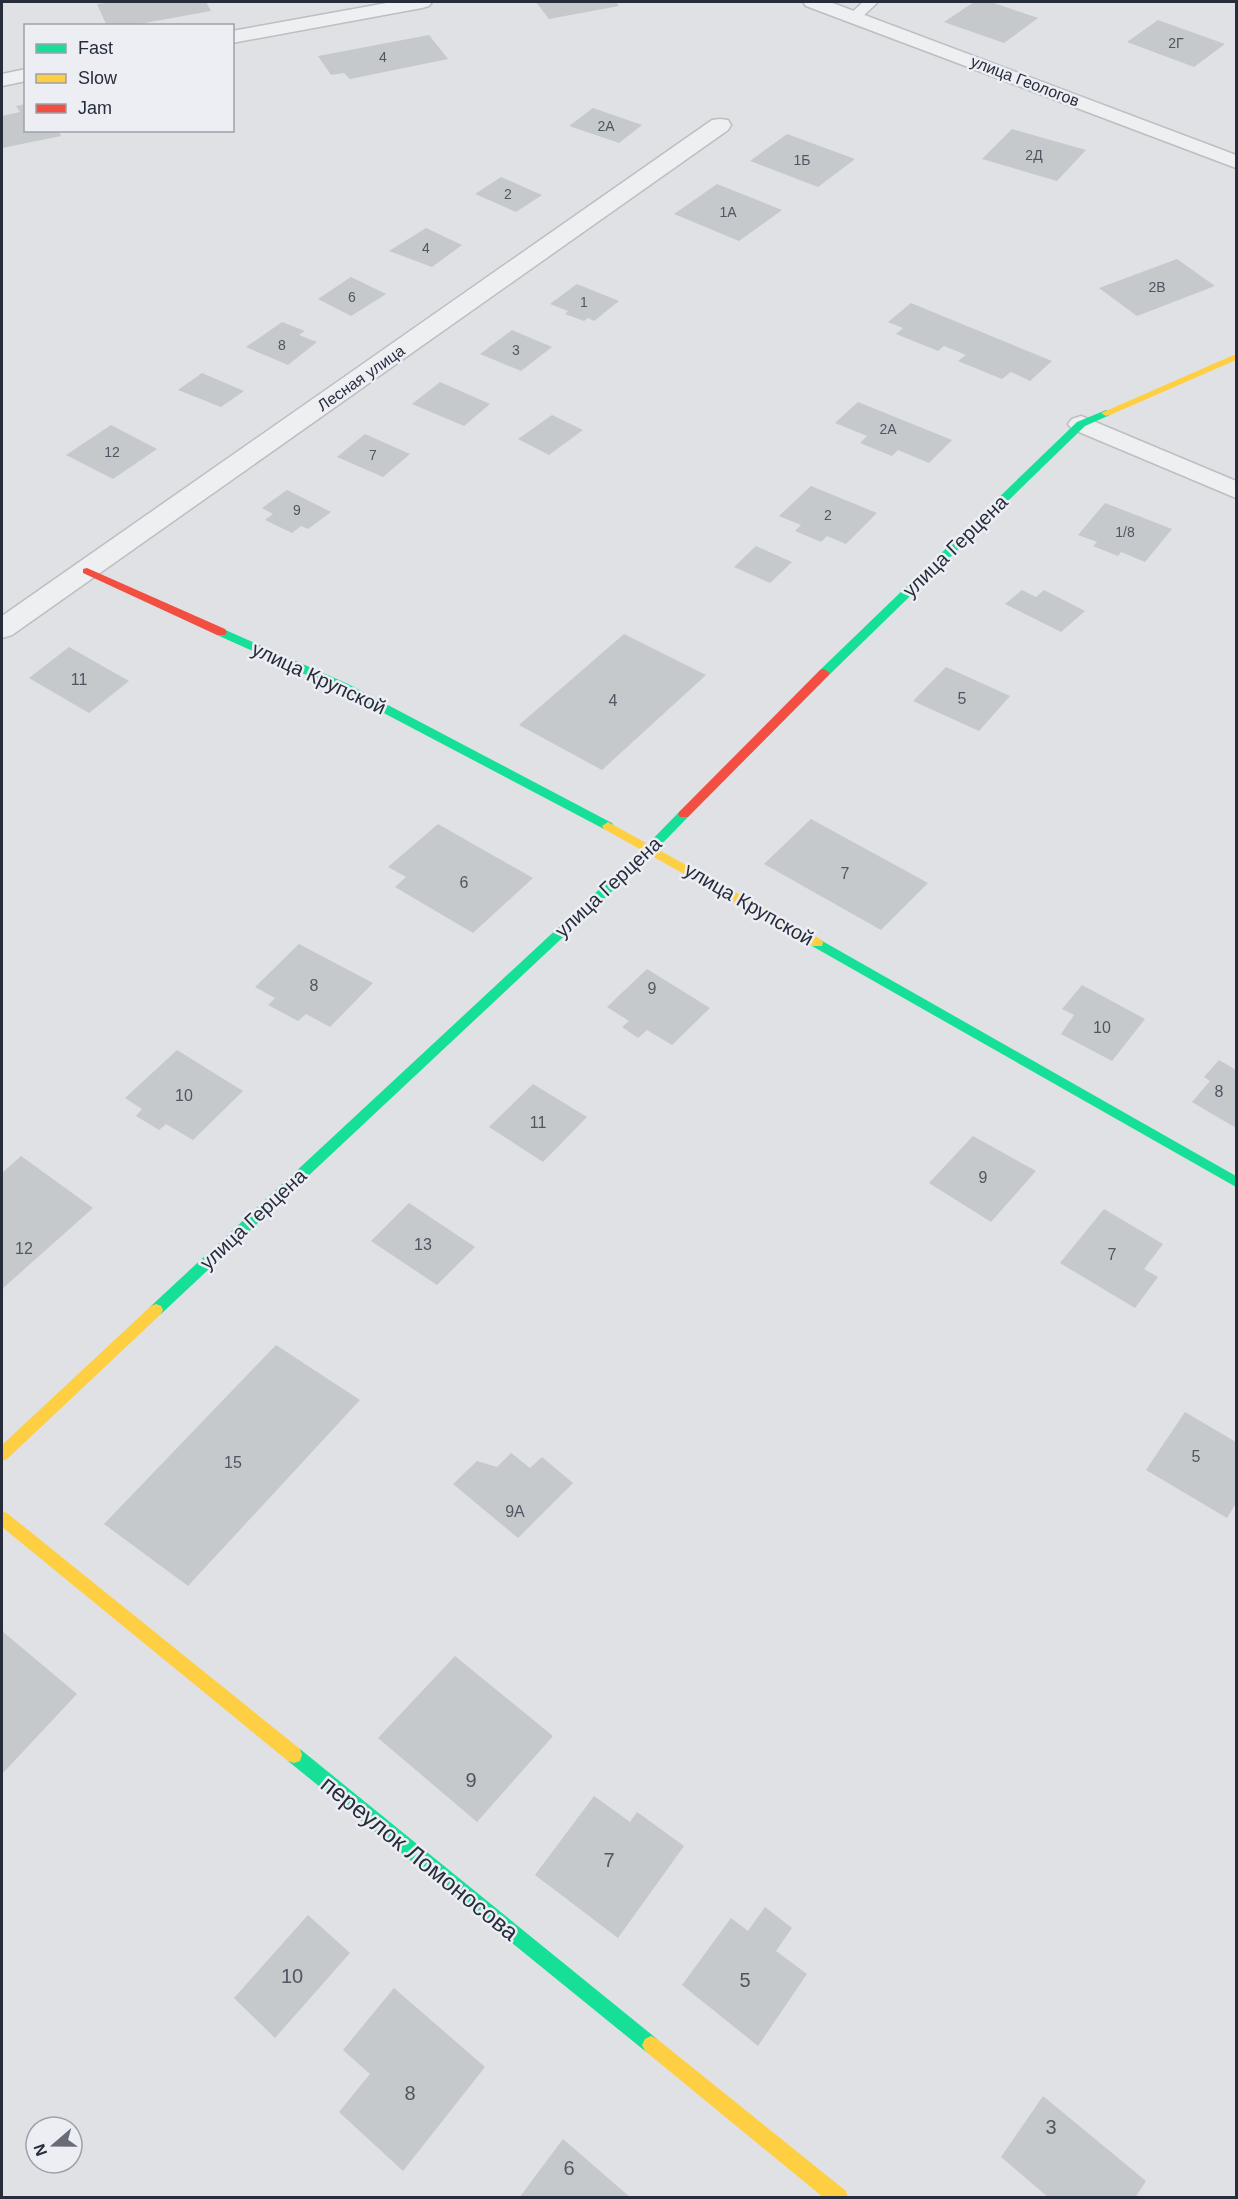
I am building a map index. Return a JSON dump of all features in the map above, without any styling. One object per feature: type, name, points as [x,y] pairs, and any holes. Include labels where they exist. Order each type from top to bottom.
[{"type":"street","points":[[234,37],[422,2]]},
{"type":"street","name":"улица Геологов","points":[[813,2],[1236,162]]},
{"type":"street","points":[[2,80],[24,75]]},
{"type":"street","name":"Лесная улица","points":[[2,629],[720,125]]},
{"type":"street","name":"улица Герцена","points":[[2,1454],[651,848],[785,711],[1081,424],[1236,357]]},
{"type":"street","points":[[1081,424],[1236,490]]},
{"type":"street","name":"улица Крупской","points":[[87,571],[344,687],[651,848],[1236,1182]]},
{"type":"street","name":"переулок Ломоносова","points":[[2,1518],[839,2198]]},
{"type":"lane","points":[[855,17],[871,2]]},
{"type":"building","points":[[206,2],[211,11],[139,24],[106,24],[97,4]]},
{"type":"building","points":[[536,2],[616,2],[619,6],[549,19]]},
{"type":"building","points":[[974,2],[991,2],[1038,18],[1004,43],[944,22]]},
{"type":"building","points":[[1158,20],[1225,44],[1194,67],[1127,42]]},
{"type":"building","points":[[429,35],[448,59],[350,79],[344,73],[331,75],[318,56]]},
{"type":"building","points":[[24,104],[24,132],[59,132],[61,136],[2,148],[2,116],[20,112],[16,106]]},
{"type":"building","points":[[593,108],[642,125],[619,143],[569,126]]},
{"type":"building","points":[[1012,129],[1086,150],[1057,181],[982,159]]},
{"type":"building","points":[[787,134],[855,159],[818,187],[750,161]]},
{"type":"building","points":[[501,177],[542,195],[516,212],[475,194]]},
{"type":"building","points":[[717,184],[782,210],[739,241],[674,214]]},
{"type":"building","points":[[426,228],[462,245],[432,267],[389,251]]},
{"type":"building","points":[[1177,259],[1215,286],[1137,316],[1099,288]]},
{"type":"building","points":[[351,277],[386,294],[351,316],[318,299]]},
{"type":"building","points":[[577,284],[619,301],[594,321],[588,318],[584,321],[565,314],[568,311],[550,304]]},
{"type":"building","points":[[911,303],[1052,361],[1030,381],[1011,372],[1002,379],[958,361],[966,355],[944,346],[938,351],[896,334],[903,328],[888,322]]},
{"type":"building","points":[[282,322],[305,331],[299,335],[317,342],[288,365],[246,347]]},
{"type":"building","points":[[512,330],[552,347],[521,371],[480,354]]},
{"type":"building","points":[[202,373],[244,391],[221,407],[178,390]]},
{"type":"building","points":[[440,382],[490,404],[464,426],[412,404]]},
{"type":"building","points":[[858,402],[952,440],[929,463],[898,450],[892,456],[860,443],[867,436],[835,423]]},
{"type":"building","points":[[552,415],[583,430],[549,455],[518,439]]},
{"type":"building","points":[[111,425],[157,449],[113,479],[66,455]]},
{"type":"building","points":[[365,434],[410,454],[383,477],[337,457]]},
{"type":"building","points":[[811,486],[877,513],[846,544],[827,536],[821,542],[795,531],[801,525],[779,516]]},
{"type":"building","points":[[287,490],[331,512],[308,529],[301,526],[292,533],[265,520],[273,514],[262,508]]},
{"type":"building","points":[[1105,503],[1172,529],[1145,562],[1121,552],[1118,556],[1093,546],[1097,542],[1078,535]]},
{"type":"building","points":[[756,546],[792,562],[770,583],[734,567]]},
{"type":"building","points":[[1022,590],[1036,597],[1044,590],[1085,611],[1061,632],[1005,604]]},
{"type":"building","points":[[624,634],[706,675],[602,770],[519,725]]},
{"type":"building","points":[[69,647],[129,681],[89,713],[29,678]]},
{"type":"building","points":[[946,667],[1010,696],[979,731],[913,701]]},
{"type":"building","points":[[811,819],[928,883],[881,930],[764,864]]},
{"type":"building","points":[[438,824],[533,878],[473,933],[395,887],[406,877],[388,867]]},
{"type":"building","points":[[299,944],[373,983],[330,1027],[306,1014],[298,1021],[268,1005],[275,998],[255,987]]},
{"type":"building","points":[[647,969],[710,1008],[672,1045],[647,1030],[638,1038],[622,1027],[629,1021],[607,1007]]},
{"type":"building","points":[[1082,985],[1145,1019],[1112,1061],[1061,1034],[1074,1015],[1062,1009]]},
{"type":"building","points":[[177,1050],[243,1091],[193,1140],[166,1124],[159,1130],[136,1116],[142,1109],[125,1098]]},
{"type":"building","points":[[1219,1060],[1236,1070],[1236,1128],[1192,1102],[1210,1081],[1204,1077]]},
{"type":"building","points":[[533,1084],[587,1117],[543,1162],[489,1127]]},
{"type":"building","points":[[973,1136],[1036,1171],[991,1222],[929,1183]]},
{"type":"building","points":[[21,1156],[93,1208],[2,1289],[2,1173]]},
{"type":"building","points":[[409,1203],[475,1247],[437,1285],[371,1241]]},
{"type":"building","points":[[1104,1209],[1163,1244],[1144,1269],[1158,1277],[1135,1308],[1060,1263]]},
{"type":"building","points":[[276,1345],[360,1400],[188,1586],[104,1524]]},
{"type":"building","points":[[1185,1412],[1236,1442],[1236,1503],[1227,1518],[1146,1470]]},
{"type":"building","points":[[511,1453],[530,1468],[542,1457],[573,1483],[518,1538],[453,1484],[477,1461],[497,1467]]},
{"type":"building","points":[[2,1631],[77,1694],[2,1774]]},
{"type":"building","points":[[455,1656],[553,1736],[477,1822],[378,1738]]},
{"type":"building","points":[[594,1796],[630,1822],[637,1812],[684,1846],[618,1938],[535,1875]]},
{"type":"building","points":[[765,1907],[792,1928],[776,1951],[807,1974],[758,2046],[682,1985],[731,1918],[748,1931]]},
{"type":"building","points":[[308,1915],[350,1953],[275,2038],[234,1998]]},
{"type":"building","points":[[394,1988],[485,2067],[403,2171],[339,2112],[370,2074],[343,2050]]},
{"type":"building","points":[[1043,2096],[1146,2181],[1135,2198],[1049,2198],[1001,2157]]},
{"type":"building","points":[[563,2139],[631,2198],[519,2198]]},
{"type":"traffic: fast","points":[[824,673],[1081,424],[1106,413]]},
{"type":"traffic: fast","points":[[221,632],[344,687],[608,826]]},
{"type":"traffic: fast","points":[[156,1310],[651,848],[684,814]]},
{"type":"traffic: fast","points":[[817,943],[1236,1182]]},
{"type":"traffic: fast","points":[[294,1755],[651,2045]]},
{"type":"traffic: slow","points":[[1106,413],[1236,357]]},
{"type":"traffic: slow","points":[[608,826],[817,943]]},
{"type":"traffic: slow","points":[[2,1454],[156,1310]]},
{"type":"traffic: slow","points":[[2,1518],[294,1755]]},
{"type":"traffic: slow","points":[[651,2045],[839,2198]]},
{"type":"traffic: jam","points":[[87,571],[221,632]]},
{"type":"traffic: jam","points":[[684,814],[824,673]]}]
